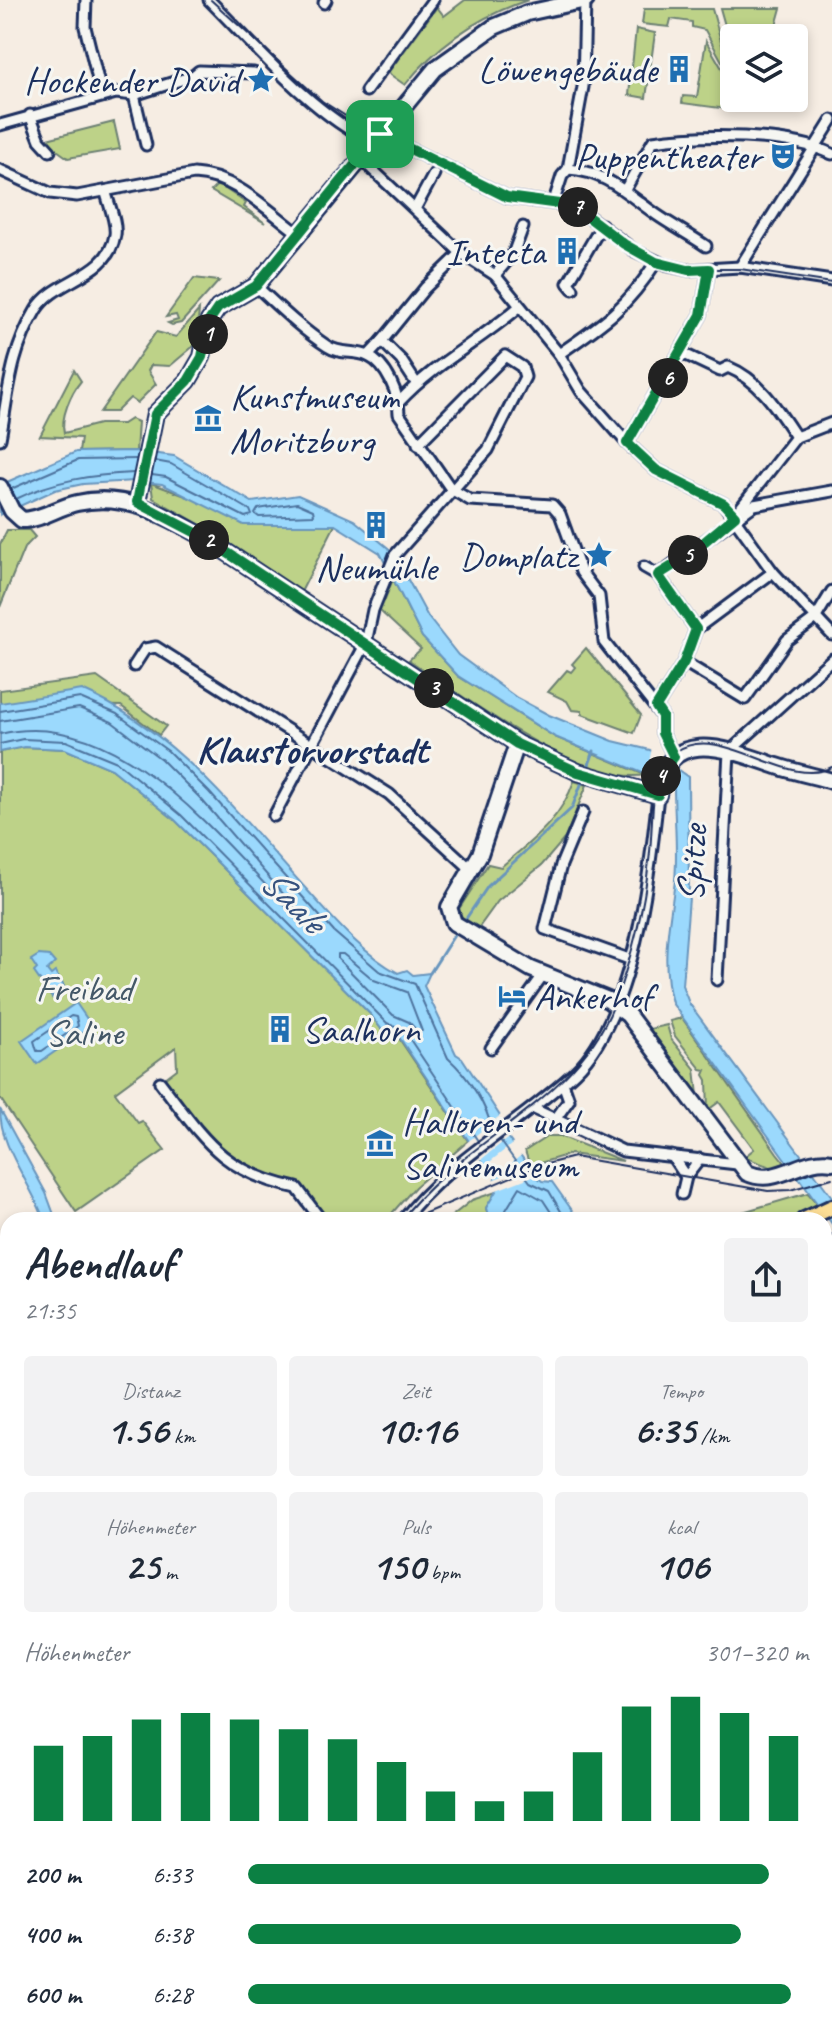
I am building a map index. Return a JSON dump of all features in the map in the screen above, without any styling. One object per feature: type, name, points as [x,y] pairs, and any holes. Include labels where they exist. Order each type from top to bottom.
[{"type":"street","points":[[86,0],[85,27],[102,96]]},
{"type":"street","points":[[209,0],[293,85],[356,134],[376,138],[507,197],[554,201],[583,210],[635,251],[656,262],[688,270],[740,267],[832,281]]},
{"type":"street","points":[[366,91],[433,0]]},
{"type":"street","points":[[138,497],[155,414],[188,381],[202,357],[209,321],[218,308],[256,286],[435,69],[484,33],[527,13],[586,0],[583,87],[568,169],[562,176],[554,201]]},
{"type":"street","points":[[0,125],[102,96],[134,95],[193,76],[199,71],[225,73],[229,69],[254,73]]},
{"type":"street","points":[[134,95],[146,145]]},
{"type":"street","points":[[30,115],[40,140],[50,151]]},
{"type":"street","points":[[740,267],[832,120]]},
{"type":"street","points":[[626,188],[653,141],[724,136],[815,145],[832,154]]},
{"type":"street","points":[[360,158],[461,253],[495,275],[559,354],[581,391],[627,443],[656,470],[724,504],[773,572],[832,635]]},
{"type":"street","points":[[568,169],[581,169],[626,188],[654,213],[706,246]]},
{"type":"street","points":[[0,170],[63,196],[106,193],[194,174],[210,175],[227,180],[298,233]]},
{"type":"street","points":[[415,209],[434,174]]},
{"type":"street","points":[[0,439],[12,358],[38,307],[46,298],[95,269],[113,240],[115,231],[106,193]]},
{"type":"street","points":[[573,289],[568,283],[602,225]]},
{"type":"street","points":[[495,275],[513,254],[523,227]]},
{"type":"street","points":[[368,356],[425,288],[461,253]]},
{"type":"street","points":[[559,354],[617,313],[635,295],[656,262]]},
{"type":"street","points":[[627,443],[682,353],[701,315],[709,269]]},
{"type":"street","points":[[256,286],[296,324],[334,351],[368,356],[386,373],[399,402],[399,414],[451,489],[470,500],[552,505],[560,514],[581,572],[602,604],[604,642],[662,716],[662,733],[671,759]]},
{"type":"street","points":[[399,402],[416,383],[455,353],[489,333],[519,307]]},
{"type":"street","points":[[382,341],[416,383]]},
{"type":"street","points":[[682,353],[720,371],[728,367],[743,373],[768,398],[796,437]]},
{"type":"street","points":[[274,816],[366,643],[368,624],[395,555],[495,439],[525,377],[522,367],[505,356],[418,444]]},
{"type":"street","points":[[735,516],[796,437],[832,423]]},
{"type":"street","points":[[0,487],[12,511],[27,520],[76,503],[138,497],[517,744],[578,772],[658,790]]},
{"type":"street","points":[[658,575],[754,505],[832,491]]},
{"type":"street","points":[[644,567],[658,575],[696,629]]},
{"type":"street","points":[[656,707],[684,662],[696,629],[773,572]]},
{"type":"street","points":[[684,662],[745,699],[787,640],[815,619],[832,591]]},
{"type":"street","points":[[134,666],[145,649],[156,647],[389,794],[473,871]]},
{"type":"street","points":[[730,750],[832,659]]},
{"type":"street","points":[[517,744],[473,871],[449,907],[460,926],[543,975],[616,1006],[638,1026],[737,1164],[756,1177],[775,1176],[813,1164],[832,1162]]},
{"type":"street","points":[[415,1212],[470,1157],[563,1083],[588,1057],[616,1006],[648,883],[658,790],[671,759],[696,747],[730,750],[831,779]]},
{"type":"street","name":"Spitze","points":[[717,980],[730,750]]},
{"type":"street","points":[[583,812],[561,865],[545,929],[629,959]]},
{"type":"street","points":[[491,1048],[543,975]]},
{"type":"street","points":[[160,1082],[221,1158],[275,1183],[297,1188],[315,1212]]},
{"type":"street","points":[[554,1121],[569,1100],[563,1083]]},
{"type":"street","points":[[532,1108],[623,1151],[737,1164]]},
{"type":"street","points":[[672,1156],[686,1177]]},
{"type":"street","points":[[682,1194],[686,1177],[700,1159]]},
{"type":"green space","points":[[465,0],[528,0],[493,14],[460,34],[431,57],[405,85],[388,73],[437,7],[444,16]]},
{"type":"green space","points":[[720,8],[781,8],[777,24],[724,24]]},
{"type":"green space","points":[[644,9],[712,9],[720,37],[720,58],[705,30],[692,27],[692,22],[671,19],[669,27],[642,24]]},
{"type":"green space","points":[[636,29],[655,33],[646,98],[629,95]]},
{"type":"green space","points":[[706,41],[720,65],[720,108],[682,103],[683,96],[697,97]]},
{"type":"green space","points":[[114,122],[120,149],[68,158],[43,140]]},
{"type":"green space","points":[[218,184],[246,203],[244,207],[265,223],[211,191]]},
{"type":"green space","points":[[194,278],[219,281],[181,323],[168,323],[178,320],[176,315],[166,317]]},
{"type":"green space","points":[[199,310],[196,344],[170,366],[151,365],[148,371],[156,384],[137,403],[130,398],[116,412],[100,412],[156,332],[176,337]]},
{"type":"green space","points":[[74,370],[81,381],[67,406],[64,433],[99,424],[123,424],[131,419],[138,422],[136,451],[79,452],[81,438],[40,436]]},
{"type":"green space","points":[[151,483],[204,503],[244,525],[335,525],[301,592],[203,526],[153,498]]},
{"type":"green space","points":[[7,530],[29,530],[35,537],[24,548],[0,607],[0,544]]},
{"type":"green space","points":[[393,579],[422,637],[458,676],[555,737],[645,775],[619,775],[589,767],[557,753],[523,735],[409,660],[421,649],[380,611]]},
{"type":"green space","points":[[586,648],[641,715],[634,733],[582,714],[582,711],[572,710],[567,701],[548,692],[567,670],[571,672],[575,667],[572,664]]},
{"type":"green space","points":[[97,677],[166,726],[159,735],[121,706],[0,703],[0,690]]},
{"type":"green space","name":"Freibad Saline","points":[[24,747],[65,749],[112,769],[175,820],[370,1014],[382,1030],[398,1037],[468,1141],[415,1187],[393,1212],[321,1212],[298,1183],[274,1181],[253,1174],[234,1164],[203,1135],[160,1082],[177,1069],[176,1047],[115,1092],[138,1123],[142,1121],[165,1150],[76,1212],[0,1098],[0,752]]},
{"type":"green space","points":[[574,781],[587,785],[565,838],[542,865],[498,901],[477,930],[460,915],[459,909],[488,864],[501,867],[534,838],[561,808]]},
{"type":"green space","points":[[682,1018],[785,1163],[773,1168],[744,1157],[754,1149],[719,1102],[708,1110],[706,1070],[701,1069],[675,1036],[670,1021]]},
{"type":"green space","points":[[667,1025],[671,1039],[695,1069],[698,1095],[650,1029]]},
{"type":"green space","points":[[548,1136],[560,1136],[623,1161],[570,1154],[530,1166],[525,1151]]},
{"type":"green space","points":[[496,1192],[486,1208],[487,1212],[457,1212],[472,1200]]},
{"type":"green space","points":[[808,1193],[819,1206],[805,1212],[743,1212]]},
{"type":"water","points":[[136,451],[174,456],[252,502],[298,495],[354,520],[393,552],[428,617],[458,655],[517,698],[549,715],[613,741],[650,750],[688,777],[689,898],[682,985],[689,1003],[832,1197],[832,1212],[823,1212],[672,1003],[666,956],[676,868],[674,786],[555,737],[458,676],[422,637],[380,553],[335,525],[244,525],[162,484],[135,481],[83,484],[55,490],[0,515],[0,485],[76,452]]},
{"type":"water","name":"Saale","points":[[82,690],[116,708],[178,752],[205,778],[361,947],[398,973],[407,970],[413,975],[430,973],[424,986],[456,1054],[462,1058],[500,1116],[499,1126],[536,1176],[542,1181],[552,1182],[573,1212],[487,1212],[486,1208],[499,1186],[399,1037],[382,1030],[370,1014],[175,820],[112,769],[65,749],[24,747],[0,752],[0,703]]},
{"type":"water","points":[[39,955],[49,956],[55,963],[47,970],[51,975],[55,972],[64,986],[52,998],[34,972],[37,969],[31,960]]},
{"type":"water","points":[[76,1003],[92,1026],[37,1064],[21,1041]]},
{"type":"water","points":[[0,1109],[46,1193],[53,1212],[41,1212],[10,1152],[1,1124]]},
{"type":"pier","points":[[652,747],[679,767],[670,788],[643,777],[647,773]]},
{"type":"pier","points":[[502,1114],[503,1124],[512,1135],[478,1162],[465,1144]]},
{"type":"pier","points":[[516,1141],[525,1152],[492,1180],[534,1164],[538,1174],[494,1191],[495,1187],[482,1168]]},
{"type":"waterway","points":[[587,770],[594,751]]},
{"type":"waterway","points":[[463,923],[488,886],[572,808],[584,777]]},
{"type":"waterway","points":[[430,973],[458,929]]},
{"type":"tram line","points":[[211,0],[322,101],[366,129],[478,187],[517,202],[572,207],[632,252],[673,269],[740,269],[832,283]]},
{"type":"tram line","points":[[408,1212],[455,1166],[547,1094],[574,1067],[597,1037],[615,1002],[636,933],[647,879],[655,792],[660,771],[668,758],[693,744],[713,744],[795,770],[814,772],[832,767]]},
{"type":"tram line","points":[[428,1212],[535,1167],[574,1157],[768,1191],[790,1190],[832,1178]]},
{"type":"place","name":"Löwengebäude","points":[[679,69]]},
{"type":"place","name":"Hockender David","points":[[261,80]]},
{"type":"place","name":"Puppentheater","points":[[783,156]]},
{"type":"place","name":"Intecta","points":[[567,251]]},
{"type":"place","name":"Kunstmuseum Moritzburg","points":[[208,418]]},
{"type":"place","name":"Neumühle","points":[[376,525]]},
{"type":"place","name":"Domplatz","points":[[599,555]]},
{"type":"place","name":"Ankerhof","points":[[512,996]]},
{"type":"place","name":"Saalhorn","points":[[280,1029]]},
{"type":"place","name":"Halloren- und Salinemuseum","points":[[380,1143]]},
{"type":"district","name":"Klaustorvorstadt","points":[[312,750]]},
{"type":"route","points":[[380,134],[507,197],[563,202],[583,210],[624,244],[656,262],[688,270],[709,269],[710,283],[701,315],[682,353],[627,443],[656,470],[700,490],[724,504],[735,516],[685,558],[658,575],[696,629],[684,662],[656,707],[662,716],[662,733],[674,757],[662,772],[658,795],[578,772],[517,744],[202,536],[137,502],[155,414],[188,381],[202,357],[207,347],[209,321],[218,308],[256,286],[380,134]]}]
